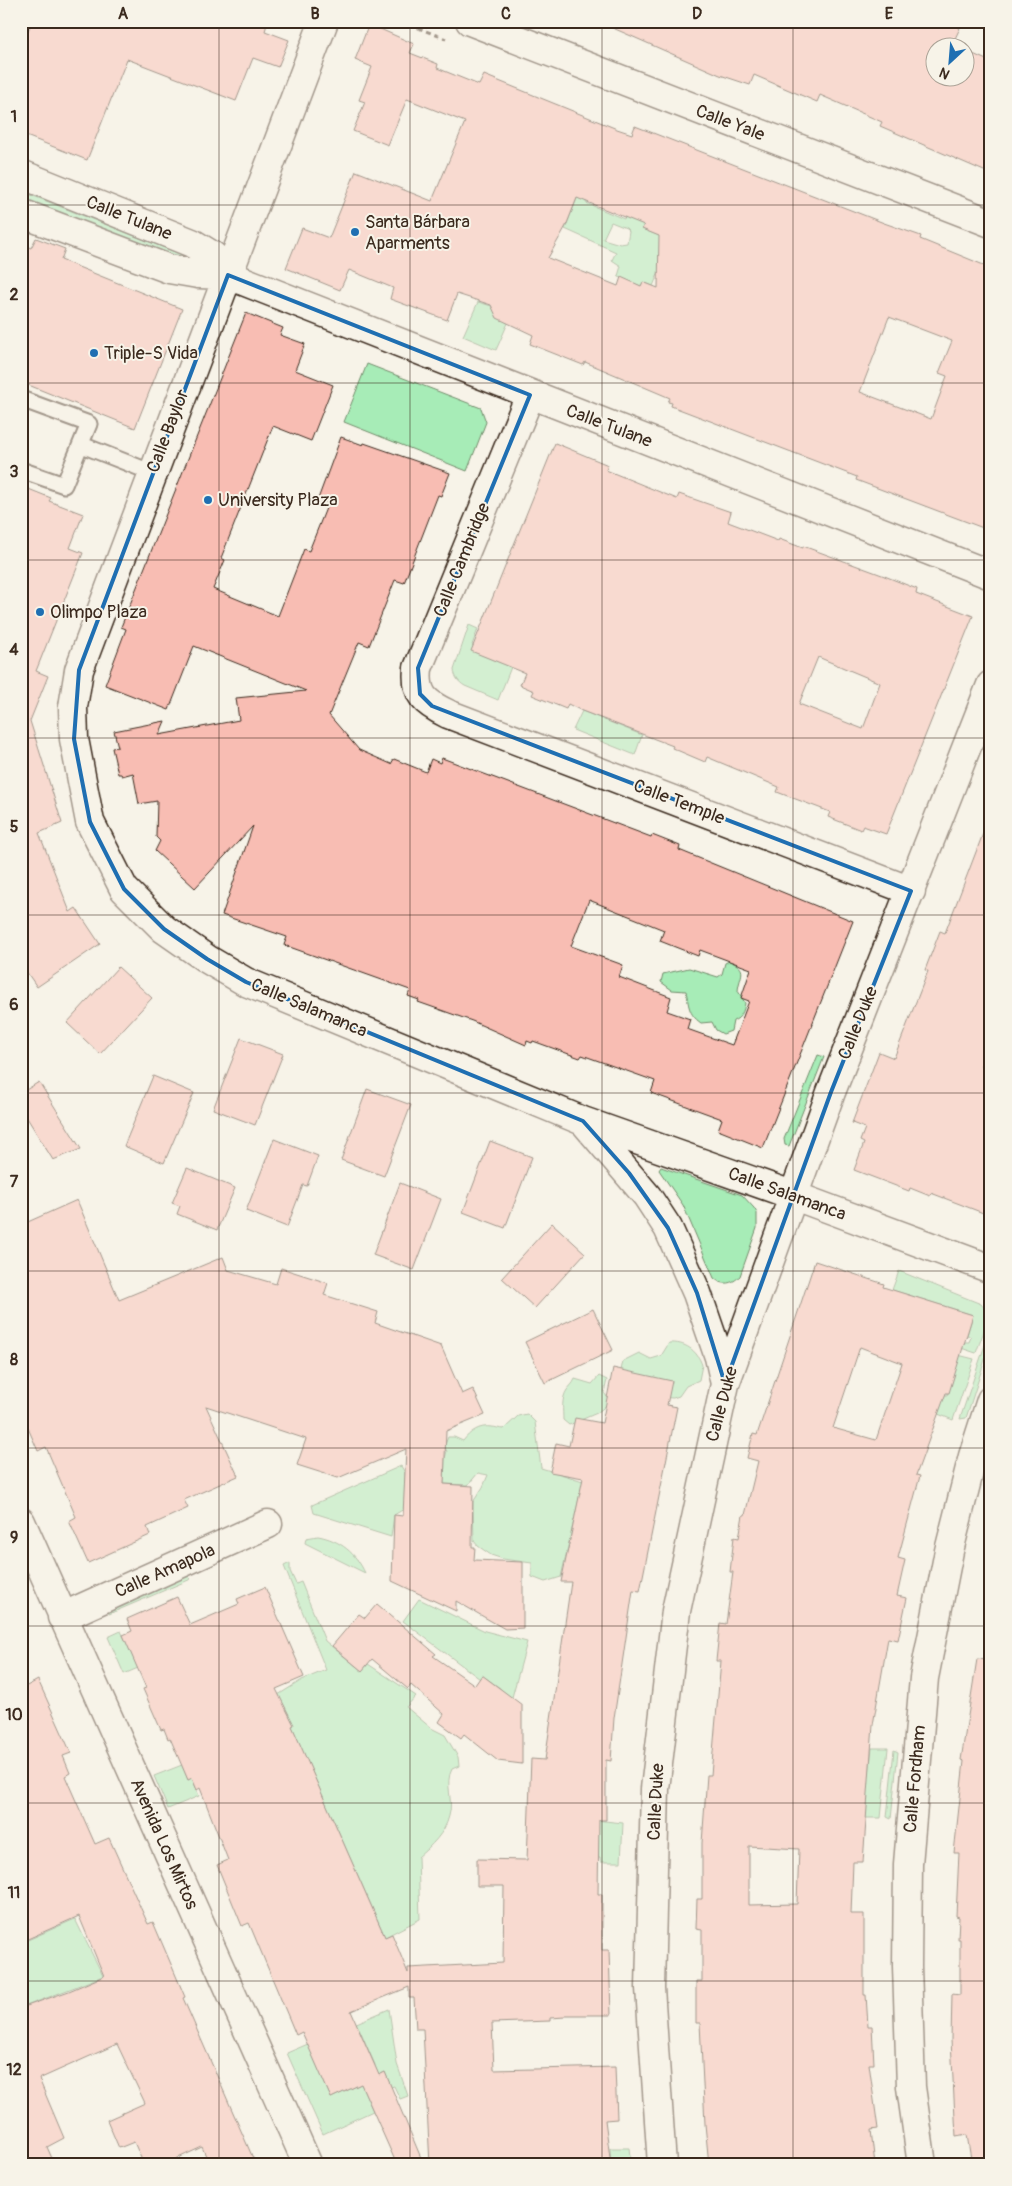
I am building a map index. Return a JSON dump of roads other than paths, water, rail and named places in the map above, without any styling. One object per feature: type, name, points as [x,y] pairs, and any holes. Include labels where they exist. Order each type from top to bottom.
[{"type":"street","name":"Calle Baylor","points":[[90,822],[74,739],[73,707],[79,670],[324,21]]},
{"type":"street","name":"Calle Yale","points":[[470,21],[991,223]]},
{"type":"street","name":"Calle Tulane","points":[[21,174],[201,248],[213,256],[228,275]]},
{"type":"street","name":"Calle Tulane","points":[[21,213],[169,269],[198,274],[228,275],[991,575]]},
{"type":"street","name":"Calle Cambridge","points":[[448,714],[432,706],[420,694],[416,682],[418,668],[530,395]]},
{"type":"street","name":"Calle Duke","points":[[662,2165],[658,2135],[650,1988],[655,1789],[676,1611],[725,1384],[792,1195],[991,685]]},
{"type":"street","name":"Calle Temple","points":[[448,714],[911,891]]},
{"type":"street","name":"Calle Salamanca","points":[[90,822],[124,889],[164,930],[246,982],[583,1121],[792,1195],[991,1269]]},
{"type":"street","name":"Calle Salamanca","points":[[583,1121],[647,1196],[668,1228],[697,1293],[718,1356],[725,1384]]},
{"type":"street","name":"Calle Fordham","points":[[922,2165],[911,2087],[907,1966],[908,1864],[924,1678],[949,1551],[973,1456],[991,1400]]},
{"type":"street","name":"Avenida Los Mirtos","points":[[21,1522],[308,2165]]},
{"type":"street","name":"Calle Amapola","points":[[62,1617],[268,1524]]},
{"type":"lane","points":[[21,400],[89,424],[64,485],[21,470]]},
{"type":"lane","points":[[82,445],[153,473]]},
{"type":"place","name":"Santa Bárbara Aparments","points":[[355,232]]},
{"type":"place","name":"Triple-S Vida","points":[[94,353]]},
{"type":"place","name":"University Plaza","points":[[208,500]]},
{"type":"place","name":"Olimpo Plaza","points":[[40,612]]}]
